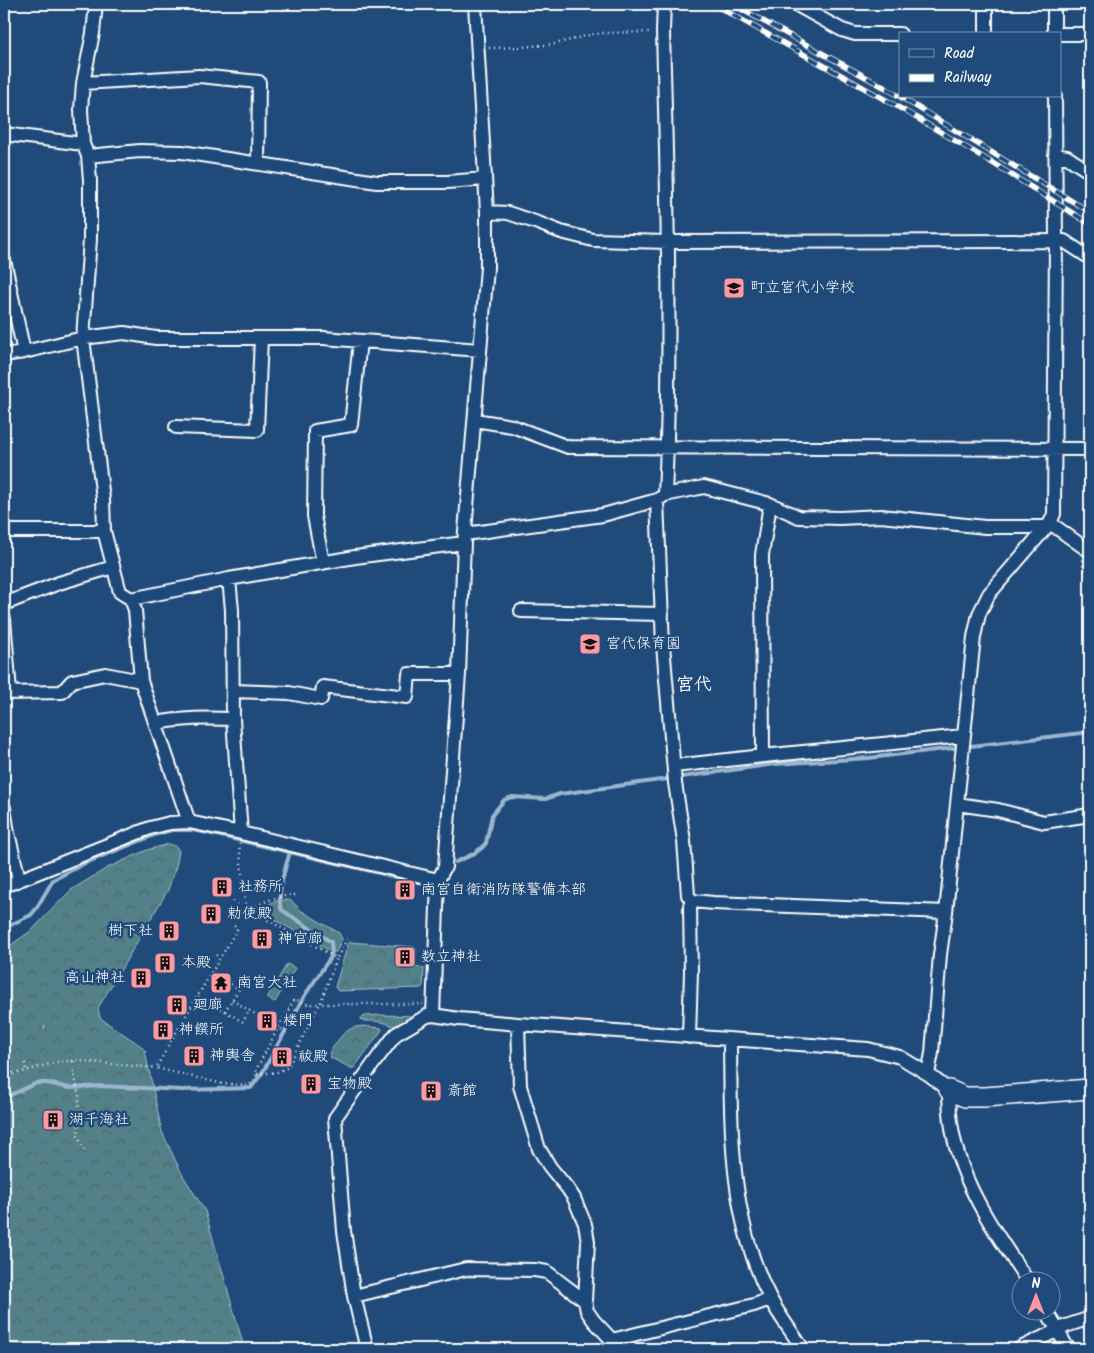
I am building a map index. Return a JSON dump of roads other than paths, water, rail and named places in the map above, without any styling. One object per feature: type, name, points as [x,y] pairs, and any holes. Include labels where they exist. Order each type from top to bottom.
[{"type":"street","points":[[96,4],[93,33],[83,83],[81,109],[83,144],[88,156],[90,180],[90,239],[84,338],[103,500],[104,531],[120,592],[132,599],[323,562],[603,515],[661,497],[704,487],[770,504],[799,516],[840,518],[882,516],[985,526],[1048,525],[1088,547]]},
{"type":"street","points":[[433,1015],[438,880],[446,867],[459,674],[464,539],[488,268],[488,212],[475,4]]},
{"type":"street","points":[[664,4],[668,242],[667,448],[661,497],[662,614],[674,774],[684,841],[688,895],[692,901],[714,904],[946,912]]},
{"type":"street","points":[[795,4],[842,30],[856,34],[899,34]]},
{"type":"street","points":[[986,4],[986,32]]},
{"type":"street","points":[[1054,4],[1054,32]]},
{"type":"street","points":[[1062,34],[1090,34]]},
{"type":"street","points":[[83,83],[199,76],[258,82],[258,163]]},
{"type":"street","points":[[928,1074],[932,1053],[940,955],[946,912],[962,744],[974,637],[979,614],[989,594],[1048,525],[1054,514],[1055,98]]},
{"type":"street","points":[[4,134],[83,144]]},
{"type":"street","points":[[88,156],[140,151],[182,152],[377,182],[447,182],[486,179]]},
{"type":"street","points":[[1055,155],[1067,157],[1090,172]]},
{"type":"street","points":[[488,212],[508,213],[561,232],[593,240],[668,242],[1064,241],[1090,258]]},
{"type":"street","points":[[4,260],[24,352]]},
{"type":"street","points":[[4,355],[84,338],[124,333],[156,338],[323,338],[480,350]]},
{"type":"street","points":[[176,427],[256,430],[261,338]]},
{"type":"street","points":[[323,562],[314,516],[315,431],[351,425],[360,342]]},
{"type":"street","points":[[475,420],[512,426],[568,447],[1090,449]]},
{"type":"street","points":[[763,756],[762,555],[770,504]]},
{"type":"street","points":[[4,532],[104,531]]},
{"type":"street","points":[[4,604],[59,583],[113,567]]},
{"type":"street","points":[[229,579],[232,610],[233,719],[240,838]]},
{"type":"street","points":[[132,599],[135,610],[141,681],[188,822]]},
{"type":"street","points":[[521,611],[662,614]]},
{"type":"street","points":[[4,618],[7,692],[62,692],[72,681],[105,674],[141,681]]},
{"type":"street","points":[[234,691],[289,693],[321,699],[323,687],[408,697],[409,674],[459,674]]},
{"type":"street","points":[[155,722],[181,718],[233,719]]},
{"type":"street","points":[[674,774],[763,756],[962,744]]},
{"type":"street","points":[[957,804],[998,810],[1044,822],[1090,815]]},
{"type":"street","points":[[4,808],[6,834],[19,880]]},
{"type":"street","points":[[4,886],[150,828],[170,823],[188,822],[240,838],[438,880]]},
{"type":"street","points":[[689,1037],[691,972],[690,906],[692,901]]},
{"type":"street","points":[[367,1349],[354,1296],[344,1231],[335,1118],[396,1034],[427,1016],[868,1049],[900,1057],[928,1074],[948,1090],[965,1097],[1090,1089]]},
{"type":"street","points":[[518,1024],[520,1086],[539,1148],[550,1167],[574,1198],[585,1224],[588,1242],[584,1301],[587,1311],[614,1345],[770,1299]]},
{"type":"street","points":[[730,1040],[730,1103],[734,1177],[742,1219],[756,1267],[770,1299],[803,1349]]},
{"type":"street","points":[[948,1090],[954,1137],[962,1167],[982,1210],[1021,1270]]},
{"type":"street","points":[[354,1296],[466,1269],[535,1270],[552,1275],[584,1301]]},
{"type":"street","points":[[1019,1349],[1058,1330],[1090,1318]]},
{"type":"street","points":[[1052,1320],[1068,1349]]},
{"type":"waterway","points":[[456,862],[480,849],[486,843],[492,815],[504,800],[512,797],[545,799],[560,794],[775,764],[869,758],[1090,732]]},
{"type":"waterway","points":[[4,928],[31,915],[53,880],[83,864],[157,834],[172,830],[192,830],[208,833],[418,882],[420,880]]},
{"type":"waterway","points":[[4,1098],[37,1083],[70,1088],[102,1086],[182,1090],[251,1088],[264,1070],[305,995],[332,952],[331,942],[282,910],[280,890],[290,852]]},
{"type":"railway","points":[[713,4],[893,104],[1090,224]]},
{"type":"railway","points":[[732,4],[899,96]]},
{"type":"railway","points":[[902,98],[1090,212]]},
{"type":"place","name":"町立宮代小学校","points":[[734,288]]},
{"type":"place","name":"宮代保育園","points":[[590,644]]},
{"type":"place","name":"社務所","points":[[222,887]]},
{"type":"place","name":"南宮自衛消防隊警備本部","points":[[405,890]]},
{"type":"place","name":"勅使殿","points":[[211,914]]},
{"type":"place","name":"樹下社","points":[[169,931]]},
{"type":"place","name":"神官廊","points":[[262,939]]},
{"type":"place","name":"数立神社","points":[[405,957]]},
{"type":"place","name":"本殿","points":[[165,963]]},
{"type":"place","name":"高山神社","points":[[141,978]]},
{"type":"place","name":"南宮大社","points":[[221,983]]},
{"type":"place","name":"廻廊","points":[[177,1005]]},
{"type":"place","name":"楼門","points":[[267,1021]]},
{"type":"place","name":"神饌所","points":[[163,1030]]},
{"type":"place","name":"神輿舎","points":[[194,1056]]},
{"type":"place","name":"祓殿","points":[[282,1057]]},
{"type":"place","name":"宝物殿","points":[[311,1084]]},
{"type":"place","name":"斎館","points":[[431,1091]]},
{"type":"place","name":"湖千海社","points":[[53,1120]]},
{"type":"district","name":"宮代","points":[[694,685]]}]
